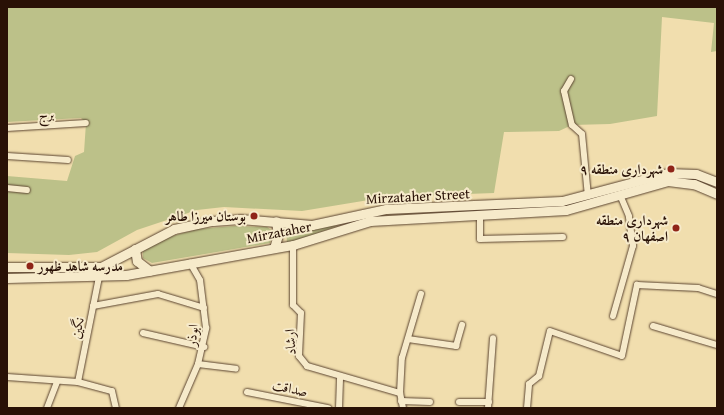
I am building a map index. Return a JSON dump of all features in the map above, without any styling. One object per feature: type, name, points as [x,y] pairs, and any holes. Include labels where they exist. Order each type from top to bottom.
[{"type":"main road","name":"Mirzataher Street","points":[[7,267],[101,266],[153,238],[191,224],[240,220],[276,221],[319,225],[386,209],[497,206],[562,201],[588,196],[654,175],[696,174],[717,182]]},
{"type":"main road","name":"Mirzataher","points":[[7,278],[99,278],[150,271],[293,245],[370,221],[566,210],[668,181],[694,184],[717,194]]},
{"type":"main road","points":[[274,248],[278,235],[276,221]]},
{"type":"main road","points":[[135,249],[137,261],[150,271]]},
{"type":"street","points":[[571,79],[564,91],[572,125],[582,134],[588,196]]},
{"type":"street","name":"برج","points":[[7,128],[86,123]]},
{"type":"street","points":[[7,156],[68,160]]},
{"type":"street","points":[[7,188],[27,190]]},
{"type":"street","points":[[613,316],[633,246],[629,216],[620,195]]},
{"type":"street","points":[[480,216],[480,239],[563,237]]},
{"type":"street","name":"ارشاد","points":[[293,245],[293,305],[301,313],[300,356],[307,366],[340,378],[400,393]]},
{"type":"street","name":"ابوذر","points":[[179,408],[204,347],[204,308],[200,280],[190,263]]},
{"type":"street","name":"نگین","points":[[78,382],[99,278]]},
{"type":"street","points":[[527,408],[529,384],[539,376],[550,332],[622,356],[637,285],[698,288],[717,294]]},
{"type":"street","points":[[93,306],[158,294],[204,308]]},
{"type":"street","points":[[403,408],[400,393],[402,358],[421,294]]},
{"type":"street","points":[[408,338],[456,346],[462,325]]},
{"type":"street","points":[[653,326],[717,345]]},
{"type":"street","points":[[142,333],[204,347]]},
{"type":"street","points":[[459,402],[489,405],[493,338]]},
{"type":"street","points":[[198,364],[236,369]]},
{"type":"street","points":[[7,376],[57,382],[78,382],[112,391],[116,408]]},
{"type":"street","points":[[339,408],[340,378]]},
{"type":"street","points":[[47,408],[57,382]]},
{"type":"street","name":"صداقت","points":[[247,392],[325,408]]},
{"type":"street","points":[[401,401],[430,402]]},
{"type":"green space","points":[[7,7],[717,7],[717,51],[711,52],[714,23],[662,17],[657,116],[610,124],[572,125],[559,131],[504,132],[494,193],[387,197],[302,211],[224,207],[197,210],[137,230],[97,252],[69,255],[7,253],[7,176],[67,181],[75,156],[84,152],[86,123],[81,118],[7,122]]},
{"type":"green space","points":[[235,226],[267,227],[273,231],[270,243],[152,263],[143,258],[143,250],[165,238],[197,229]]},
{"type":"green space","points":[[337,226],[300,240],[287,243],[286,228]]},
{"type":"place","name":"شهرداری منطقه ۹","points":[[671,169]]},
{"type":"place","name":"بوستان میرزا طاهر","points":[[254,216]]},
{"type":"place","name":"شهرداری منطقه ۹ اصفهان","points":[[676,228]]},
{"type":"place","name":"مدرسه شاهد ظهور","points":[[30,266]]}]
